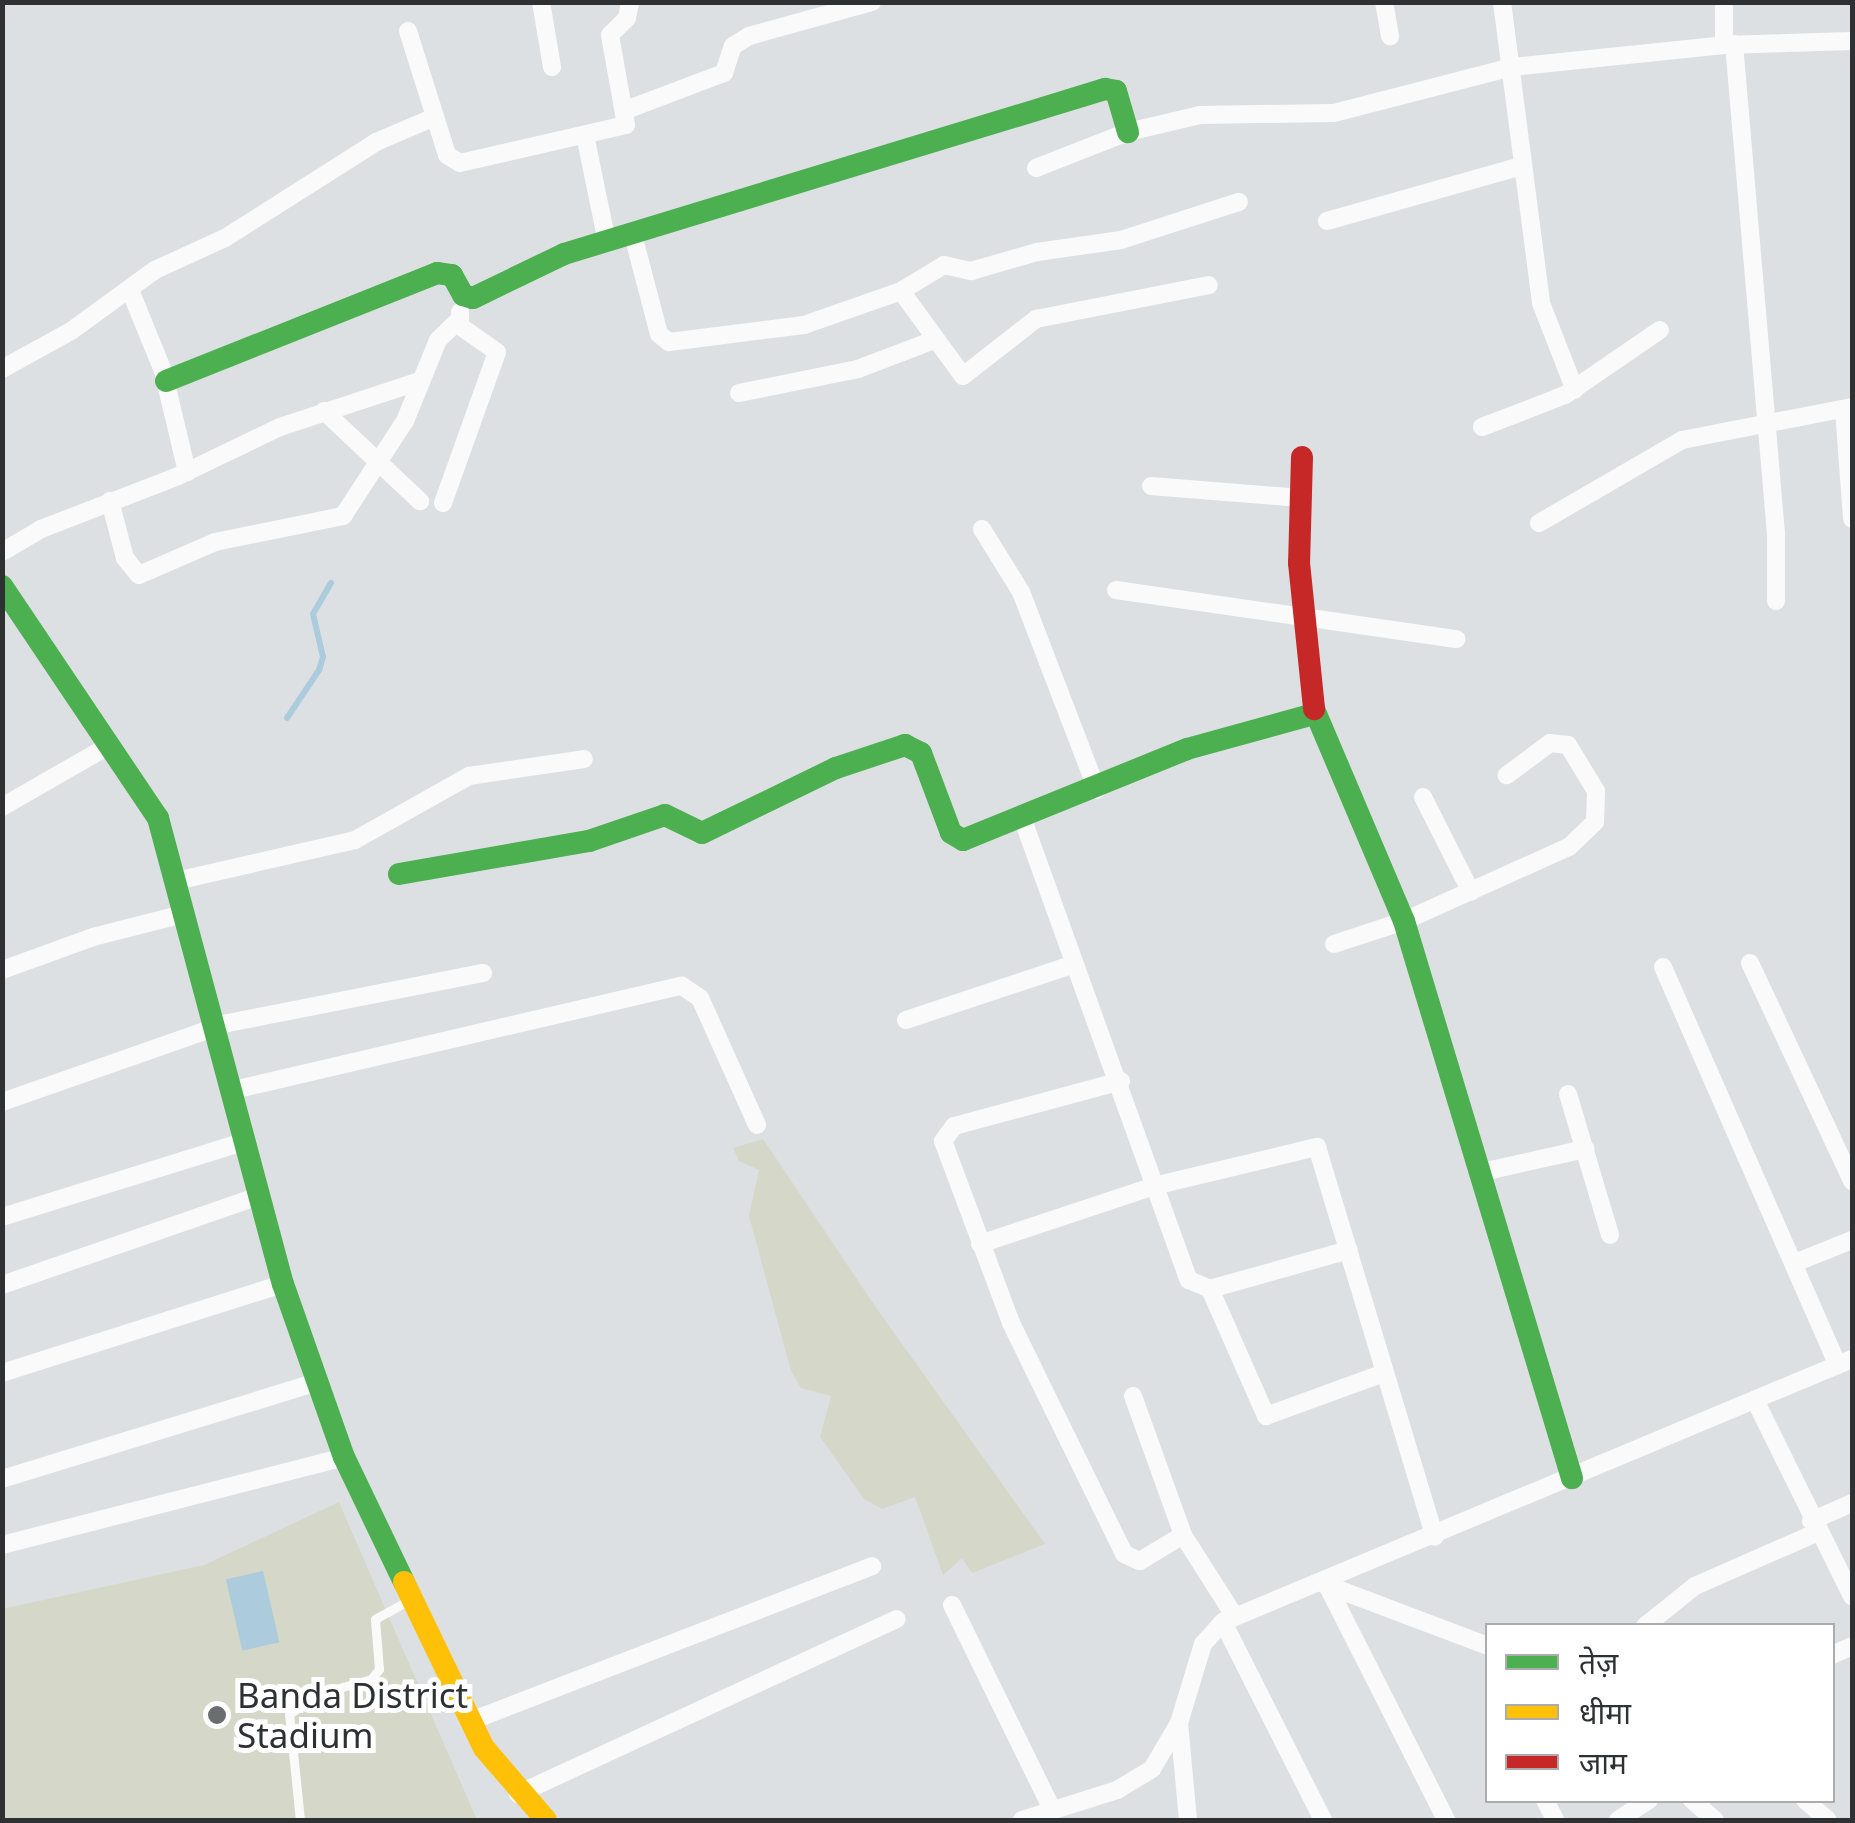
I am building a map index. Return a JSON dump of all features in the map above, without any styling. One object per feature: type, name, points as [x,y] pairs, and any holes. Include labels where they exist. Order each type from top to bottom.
[{"type":"street","points":[[541,2],[552,67]]},
{"type":"street","points":[[408,31],[447,155],[460,163],[626,125],[610,35],[628,18],[630,2]]},
{"type":"street","points":[[626,110],[724,74],[732,46],[749,36],[872,2]]},
{"type":"street","points":[[1384,2],[1390,36]]},
{"type":"street","points":[[1502,2],[1542,302],[1574,390]]},
{"type":"street","points":[[1724,2],[1762,423],[1776,532],[1776,600]]},
{"type":"street","points":[[1036,168],[1128,132],[1200,114],[1287,115],[1353,110],[1512,67],[1729,44],[1852,41]]},
{"type":"street","points":[[110,501],[125,558],[139,575],[149,574],[207,544],[343,516],[378,466],[438,340],[458,321],[468,298],[555,257],[1105,89],[1116,92],[1128,132]]},
{"type":"street","points":[[2,369],[376,142],[435,117]]},
{"type":"street","points":[[585,135],[607,242]]},
{"type":"street","points":[[1327,221],[1522,166]]},
{"type":"street","points":[[633,235],[659,334],[669,342],[804,325],[901,292],[944,265],[971,271],[1037,252],[1122,240],[1238,202]]},
{"type":"street","points":[[166,381],[438,273],[452,275],[468,298]]},
{"type":"street","points":[[901,292],[963,376],[1036,319],[1209,284]]},
{"type":"street","points":[[130,290],[166,381],[186,472]]},
{"type":"street","points":[[444,503],[497,352],[458,321]]},
{"type":"street","points":[[1482,426],[1574,390],[1660,330]]},
{"type":"street","points":[[738,393],[868,366],[934,340]]},
{"type":"street","points":[[2,552],[110,501],[324,411],[420,381]]},
{"type":"street","points":[[1539,523],[1682,440],[1848,408],[1852,519]]},
{"type":"street","points":[[324,411],[378,466],[420,501]]},
{"type":"street","points":[[1302,457],[1299,552],[1314,714],[1404,921],[1572,1478]]},
{"type":"street","points":[[1150,486],[1301,498]]},
{"type":"street","points":[[982,529],[1021,592],[1097,790]]},
{"type":"street","points":[[2,586],[152,805],[283,1284],[344,1457],[470,1721],[531,1810],[896,1619]]},
{"type":"street","points":[[1116,590],[1303,612],[1456,639]]},
{"type":"street","points":[[399,874],[589,841],[665,815],[702,833],[836,768],[905,745],[921,752],[956,838],[1023,820],[1188,749],[1314,714]]},
{"type":"street","points":[[1334,944],[1404,921],[1569,847],[1595,822],[1596,790],[1568,745],[1550,743],[1507,775]]},
{"type":"street","points":[[2,807],[110,745]]},
{"type":"street","points":[[176,882],[355,840],[469,776],[584,760]]},
{"type":"street","points":[[1423,796],[1471,892]]},
{"type":"street","points":[[1023,820],[1121,1082],[1189,1280],[1210,1289],[1349,1250]]},
{"type":"street","points":[[2,970],[93,937],[183,914]]},
{"type":"street","points":[[1750,962],[1852,1181]]},
{"type":"street","points":[[906,1020],[1074,964]]},
{"type":"street","points":[[1022,1820],[1145,1776],[1178,1723],[1203,1644],[1229,1619],[1324,1584],[1845,1362],[1663,967]]},
{"type":"street","points":[[2,1102],[212,1028],[483,974]]},
{"type":"street","points":[[229,1092],[682,986],[700,998],[757,1125]]},
{"type":"street","points":[[1121,1082],[946,1133],[944,1152],[1055,1420],[1124,1554],[1140,1561],[1182,1535]]},
{"type":"street","points":[[1568,1094],[1610,1235]]},
{"type":"street","points":[[2,1217],[243,1142]]},
{"type":"street","points":[[980,1244],[1154,1186],[1316,1147],[1435,1537]]},
{"type":"street","points":[[1482,1172],[1584,1149]]},
{"type":"street","points":[[2,1284],[258,1196]]},
{"type":"street","points":[[1796,1262],[1852,1240]]},
{"type":"street","points":[[2,1373],[283,1284]]},
{"type":"street","points":[[1210,1289],[1266,1416],[1384,1373]]},
{"type":"street","points":[[2,1479],[318,1382]]},
{"type":"street","points":[[1133,1396],[1182,1535],[1229,1619],[1323,1820]]},
{"type":"street","points":[[1756,1400],[1814,1526],[1851,1588]]},
{"type":"street","points":[[2,1545],[344,1457]]},
{"type":"street","points":[[1649,1623],[1696,1586],[1852,1503]]},
{"type":"street","points":[[470,1721],[872,1566]]},
{"type":"street","points":[[1324,1584],[1485,1645]]},
{"type":"street","points":[[1324,1584],[1446,1820]]},
{"type":"street","points":[[952,1605],[1054,1811]]},
{"type":"street","points":[[1178,1723],[1188,1820]]},
{"type":"street","points":[[1618,1820],[1644,1803]]},
{"type":"street","points":[[1695,1803],[1715,1820]]},
{"type":"street","points":[[1808,1803],[1828,1820]]},
{"type":"lane","points":[[300,1820],[289,1714],[321,1692],[370,1679],[380,1669],[376,1620],[414,1598]]},
{"type":"shaded area","points":[[763,1139],[877,1309],[1045,1544],[972,1573],[962,1558],[943,1575],[915,1497],[882,1509],[864,1499],[820,1437],[831,1396],[801,1388],[791,1371],[749,1216],[759,1170],[739,1161],[733,1148]]},
{"type":"shaded area","name":"Banda District Stadium","points":[[339,1502],[477,1820],[3,1820],[2,1609],[204,1565]]},
{"type":"water","points":[[263,1571],[279,1642],[242,1651],[226,1580]]},
{"type":"waterway","points":[[287,718],[319,670],[323,657],[313,614],[331,583]]},
{"type":"traffic: fast","points":[[166,381],[437,273],[452,275],[463,295],[473,298],[564,254],[1105,89],[1116,91],[1128,132]]},
{"type":"traffic: fast","points":[[2,586],[158,818],[283,1284],[344,1457],[404,1582]]},
{"type":"traffic: fast","points":[[1314,709],[1404,921],[1572,1478]]},
{"type":"traffic: fast","points":[[399,874],[589,841],[665,815],[702,833],[836,768],[905,745],[921,753],[951,833],[963,840],[1187,749],[1314,714]]},
{"type":"traffic: slow","points":[[404,1582],[484,1748],[546,1820]]},
{"type":"traffic: jam","points":[[1302,457],[1299,563],[1314,709]]},
{"type":"place","name":"Banda District Stadium","points":[[217,1715]]}]
